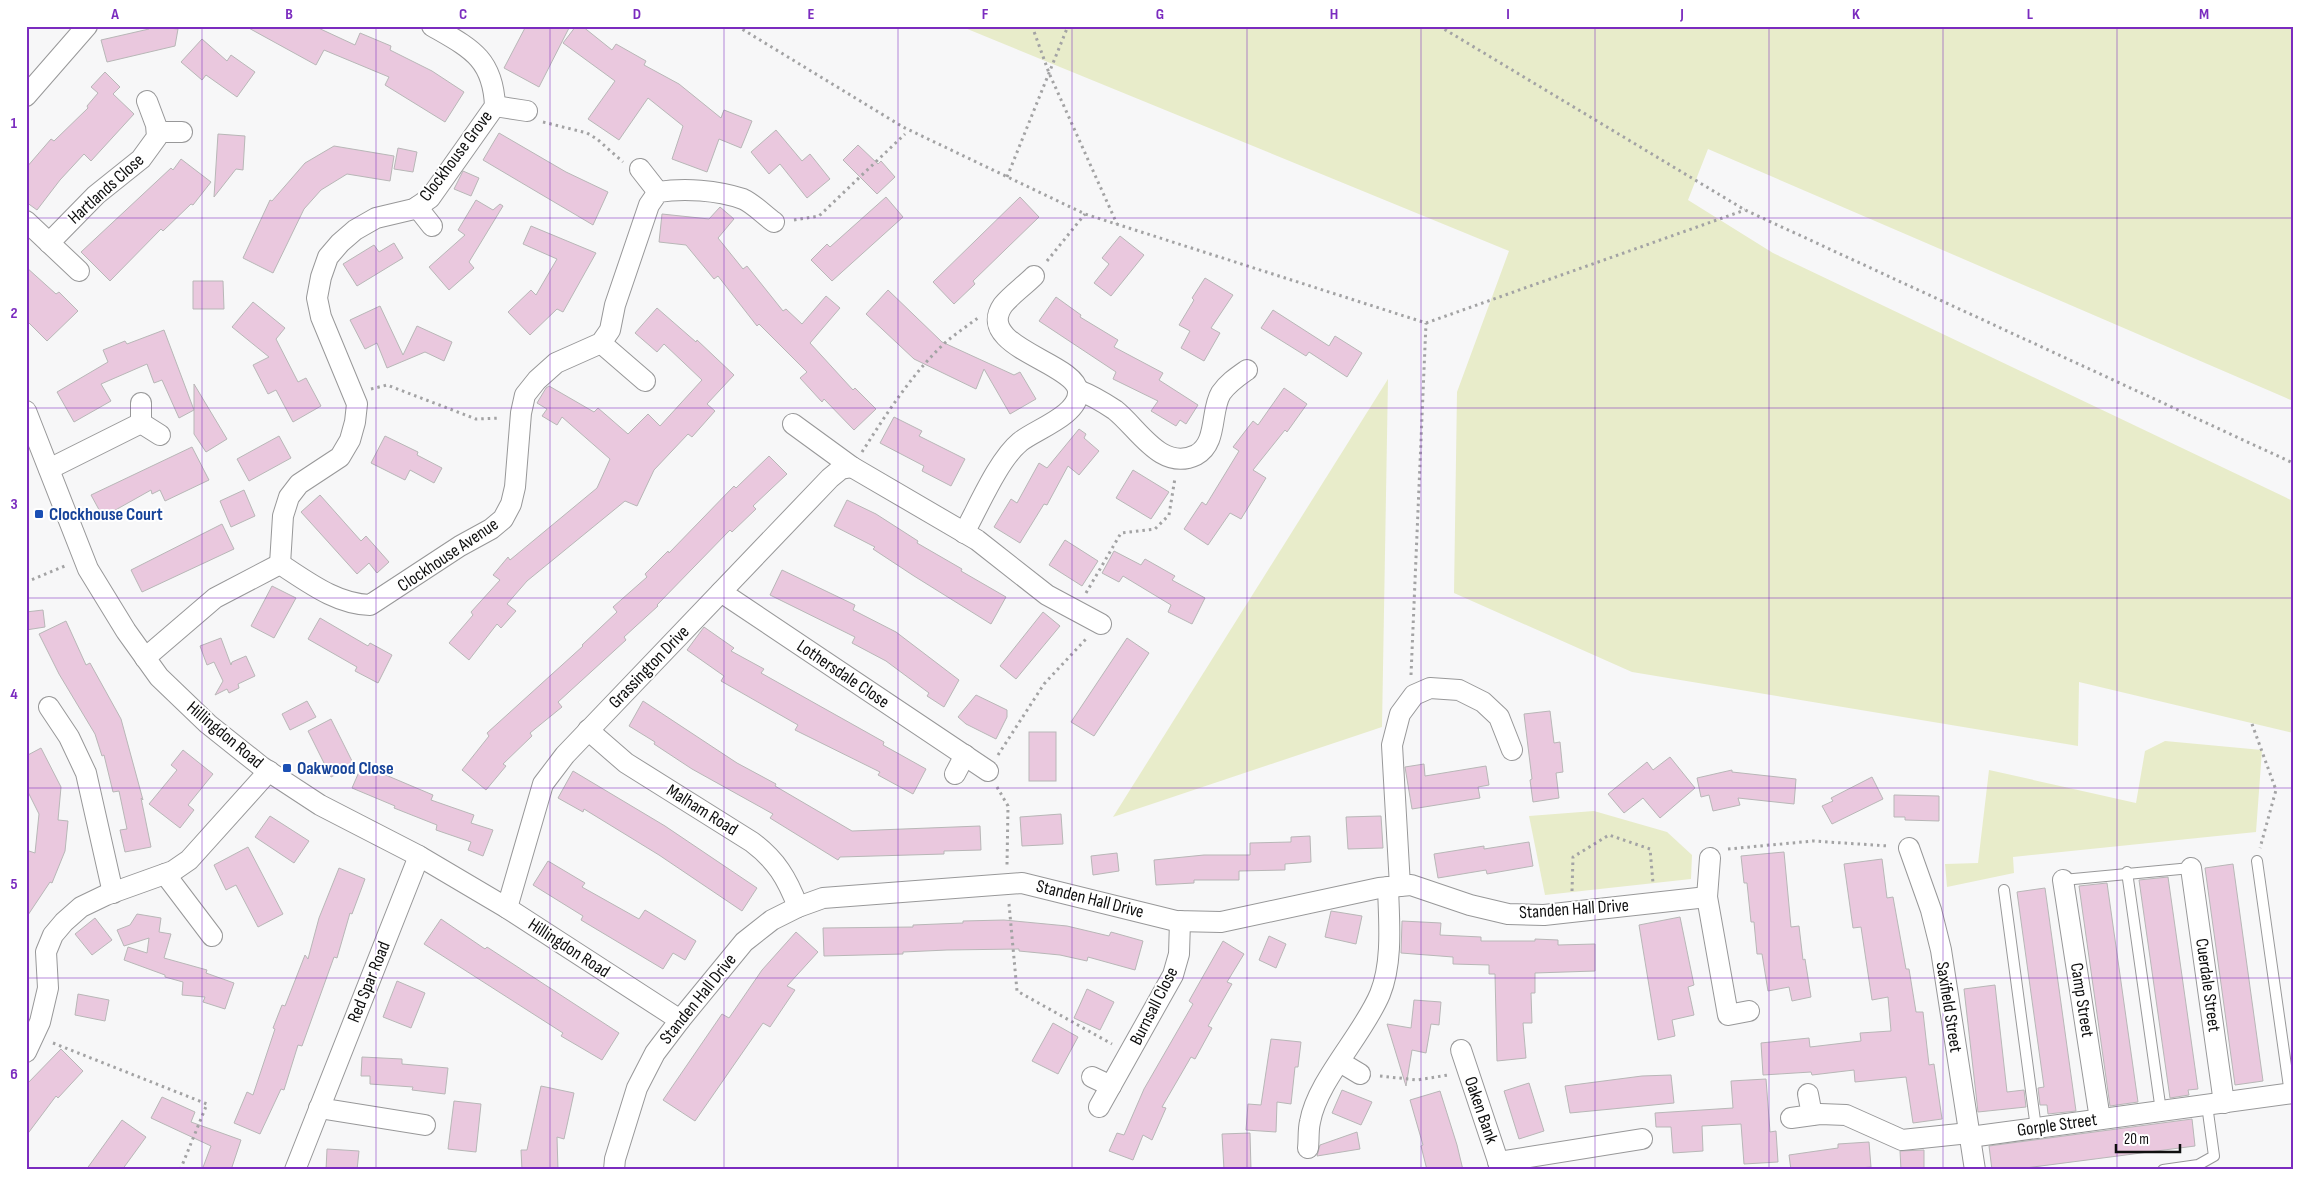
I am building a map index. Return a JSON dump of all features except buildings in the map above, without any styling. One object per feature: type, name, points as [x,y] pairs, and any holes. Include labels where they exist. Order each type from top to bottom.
[{"type":"street","points":[[26,96],[86,26]]},
{"type":"street","name":"Clockhouse Grove","points":[[280,564],[282,516],[289,498],[300,484],[340,457],[350,440],[358,404],[321,317],[317,298],[321,277],[328,257],[355,230],[376,218],[417,207],[430,198],[495,106],[494,89],[485,64],[471,48],[432,26]]},
{"type":"street","points":[[147,101],[156,132],[182,132]]},
{"type":"street","name":"Clockhouse Grove","points":[[495,106],[527,111]]},
{"type":"street","name":"Hartlands Close","points":[[49,243],[96,195],[142,159],[157,137],[156,132]]},
{"type":"street","points":[[640,168],[658,192]]},
{"type":"street","points":[[645,381],[600,343],[610,330],[615,305],[649,205],[658,192],[675,189],[744,200],[774,222]]},
{"type":"street","name":"Clockhouse Grove","points":[[417,207],[432,226]]},
{"type":"street","points":[[26,221],[79,272]]},
{"type":"street","points":[[964,533],[1004,462],[1020,442],[1066,413],[1076,401],[1078,390],[1072,380],[1007,338],[1000,327],[999,318],[1003,306],[1034,276]]},
{"type":"street","name":"Clockhouse Avenue","points":[[280,564],[336,598],[354,604],[370,605],[460,546],[491,529],[503,519],[512,504],[521,412],[525,395],[537,380],[556,363],[600,343]]},
{"type":"street","points":[[1078,390],[1091,394],[1115,410],[1156,451],[1168,457],[1178,458],[1194,456],[1203,450],[1212,430],[1220,395],[1229,383],[1247,370]]},
{"type":"street","name":"Hillingdon Road","points":[[26,411],[88,569],[126,632],[159,677],[208,724],[269,771],[320,805],[419,856],[507,908],[680,1020]]},
{"type":"street","points":[[49,469],[141,413],[160,435]]},
{"type":"street","points":[[792,424],[852,467],[977,540],[1047,595],[1100,624]]},
{"type":"street","name":"Grassington Drive","points":[[507,908],[543,784],[565,755],[830,478],[841,469],[852,467]]},
{"type":"street","points":[[145,658],[215,598],[280,564]]},
{"type":"street","name":"Lothersdale Close","points":[[720,592],[988,771]]},
{"type":"street","points":[[1308,1148],[1310,1120],[1322,1090],[1365,1024],[1381,992],[1388,958],[1389,926],[1394,887],[1392,745],[1400,714],[1414,695],[1430,688],[1459,690],[1483,702],[1499,717],[1512,750]]},
{"type":"street","points":[[49,707],[69,736],[86,773],[113,893]]},
{"type":"street","name":"Malham Road","points":[[588,730],[626,763],[769,854],[790,888],[798,906]]},
{"type":"street","points":[[955,774],[965,755]]},
{"type":"street","points":[[29,1045],[40,1022],[48,988],[46,952],[53,935],[81,907],[165,874],[189,860],[269,771]]},
{"type":"street","name":"Saxifield Street","points":[[1909,848],[1931,910],[1941,950],[1975,1170]]},
{"type":"street","name":"Red Spar Road","points":[[295,1170],[419,856]]},
{"type":"street","points":[[1710,858],[1707,897],[1720,1017],[1749,1010]]},
{"type":"street","name":"Cuerdale Street","points":[[2191,868],[2216,1104]]},
{"type":"street","points":[[165,874],[212,936]]},
{"type":"street","name":"Camp Street","points":[[2063,880],[2100,1120]]},
{"type":"street","name":"Standen Hall Drive","points":[[614,1170],[615,1159],[638,1088],[655,1053],[680,1020],[744,942],[772,920],[798,906],[823,898],[1022,882],[1180,921],[1221,922],[1411,885],[1470,905],[1508,914],[1544,915],[1707,897]]},
{"type":"street","name":"Burnsall Close","points":[[1100,1108],[1173,975],[1179,954],[1180,921]]},
{"type":"street","name":"Oaken Bank","points":[[1464,1060],[1499,1166]]},
{"type":"street","points":[[1340,1062],[1360,1074]]},
{"type":"street","points":[[1092,1077],[1111,1086]]},
{"type":"street","points":[[1808,1094],[1812,1115]]},
{"type":"street","name":"Gorple Street","points":[[1791,1118],[1812,1115],[1846,1115],[1902,1140],[2036,1128],[2291,1094]]},
{"type":"street","points":[[320,1108],[403,1130],[425,1126]]},
{"type":"street","points":[[1499,1166],[1642,1138]]},
{"type":"lane","points":[[2257,861],[2291,1094]]},
{"type":"lane","points":[[2063,880],[2127,872],[2191,868]]},
{"type":"lane","points":[[2127,872],[2161,1111]]},
{"type":"lane","points":[[2004,890],[2036,1128]]},
{"type":"lane","points":[[2163,1170],[2198,1165],[2214,1156],[2216,1104]]},
{"type":"path","points":[[737,26],[903,127],[1086,214],[1426,323],[1745,210]]},
{"type":"path","points":[[1032,26],[1049,73],[1117,225]]},
{"type":"path","points":[[1007,177],[1068,26]]},
{"type":"path","points":[[1439,26],[1745,210],[2293,463]]},
{"type":"path","points":[[527,111],[537,121],[587,133],[624,162],[640,168]]},
{"type":"path","points":[[774,222],[819,216],[905,134]]},
{"type":"path","points":[[1034,276],[1086,214]]},
{"type":"path","points":[[852,467],[892,406],[922,368],[947,341],[978,318],[1003,306]]},
{"type":"path","points":[[1410,701],[1426,323]]},
{"type":"path","points":[[353,392],[387,385],[476,419],[502,418]]},
{"type":"path","points":[[1075,611],[1120,533],[1155,529],[1169,515],[1178,458]]},
{"type":"path","points":[[26,582],[84,558]]},
{"type":"path","points":[[1100,624],[1044,684],[988,771],[1008,806],[1007,883],[1017,991],[1129,1054]]},
{"type":"path","points":[[2252,724],[2276,790],[2257,861]]},
{"type":"path","points":[[1572,912],[1572,858],[1609,835],[1650,849],[1656,902]]},
{"type":"path","points":[[1710,858],[1711,851],[1813,841],[1909,848]]},
{"type":"path","points":[[29,1045],[207,1104],[181,1168],[178,1170]]},
{"type":"path","points":[[1360,1074],[1417,1080],[1443,1076],[1464,1060]]},
{"type":"green space","points":[[960,26],[2293,26],[2293,401],[1708,149],[1688,200],[1773,253],[2293,501],[2293,733],[2079,682],[2078,746],[1632,672],[1454,593],[1457,392],[1509,251]]},
{"type":"green space","points":[[1388,379],[1382,727],[1113,817]]},
{"type":"green space","points":[[2165,741],[2262,750],[2256,832],[2013,857],[2014,873],[1947,887],[1945,864],[1978,863],[1989,770],[2136,803],[2145,751]]},
{"type":"green space","points":[[1594,811],[1667,832],[1692,855],[1691,879],[1545,895],[1529,816]]},
{"type":"place","name":"Clockhouse Court","points":[[39,514]]},
{"type":"place","name":"Oakwood Close","points":[[287,768]]}]
